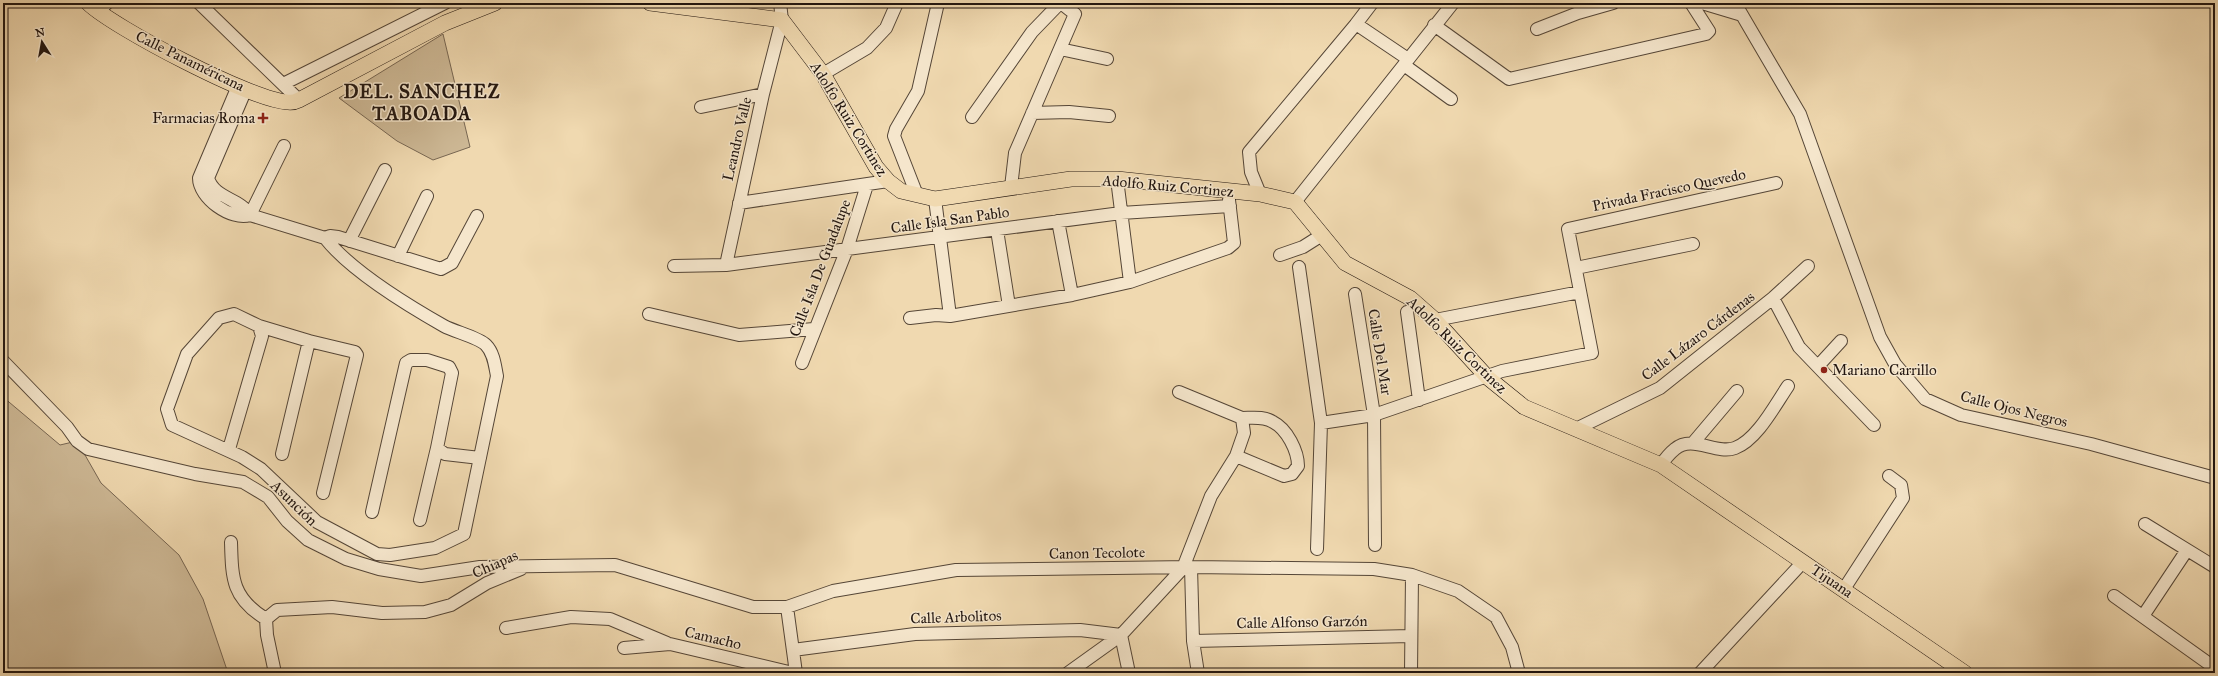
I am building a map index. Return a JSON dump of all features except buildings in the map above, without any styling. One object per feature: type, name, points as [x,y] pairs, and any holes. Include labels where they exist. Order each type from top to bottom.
[{"type":"main road","points":[[299,100],[445,24],[495,3]]},
{"type":"main road","points":[[650,3],[727,8],[782,20]]},
{"type":"main road","name":"Calle Panaméricana","points":[[98,6],[121,27],[242,88],[286,102],[299,100]]},
{"type":"main road","name":"Adolfo Ruiz Cortinez","points":[[782,20],[823,74],[876,167],[888,181],[901,191],[935,199],[1071,179],[1117,179],[1260,194],[1295,202],[1345,263],[1410,298],[1435,320],[1487,378],[1524,407],[1578,428],[1661,465],[1803,562]]},
{"type":"main road","name":"Tijuana","points":[[1803,562],[1965,673]]},
{"type":"street","points":[[199,3],[299,100]]},
{"type":"street","points":[[283,84],[444,3]]},
{"type":"street","points":[[780,3],[782,20]]},
{"type":"street","points":[[823,74],[867,48],[886,28],[897,3]]},
{"type":"street","points":[[917,195],[894,136],[896,129],[918,91],[938,3]]},
{"type":"street","points":[[972,117],[1032,32],[1060,3],[1075,14],[1015,153],[1011,187]]},
{"type":"street","points":[[1260,194],[1250,172],[1249,152],[1372,3]]},
{"type":"street","points":[[1295,202],[1434,25],[1453,3]]},
{"type":"street","points":[[1537,29],[1578,13],[1613,3]]},
{"type":"street","points":[[1434,25],[1509,79],[1706,34],[1710,31],[1691,3]]},
{"type":"street","points":[[1702,3],[1742,15]]},
{"type":"street","name":"Calle Ojos Negros","points":[[1735,3],[1800,114],[1880,337],[1895,364],[1925,399],[1961,415],[2092,444],[2215,478]]},
{"type":"street","name":"Leandro Valle","points":[[726,265],[763,94],[782,20]]},
{"type":"street","points":[[1356,24],[1451,99]]},
{"type":"street","points":[[1060,49],[1107,59]]},
{"type":"street","points":[[242,88],[204,178],[211,186],[220,194],[247,209],[250,215],[325,238],[353,265],[379,285],[445,327],[486,345],[494,359],[497,376],[464,534],[435,548],[390,555],[377,554],[317,522],[261,469],[228,449],[178,430],[172,425],[167,409],[187,354],[219,318],[234,314],[260,326],[309,341],[355,352],[357,355],[323,493]]},
{"type":"street","points":[[701,107],[763,94]]},
{"type":"street","points":[[1032,113],[1069,112],[1110,116]]},
{"type":"street","points":[[250,215],[284,146]]},
{"type":"street","points":[[350,241],[386,170]]},
{"type":"street","points":[[1117,179],[1130,282]]},
{"type":"street","points":[[739,203],[888,181]]},
{"type":"street","name":"Privada Fracisco Quevedo","points":[[1576,268],[1568,228],[1776,183]]},
{"type":"street","name":"Calle Isla De Guadalupe","points":[[802,363],[814,329],[847,249],[867,185]]},
{"type":"street","points":[[910,318],[936,315],[950,316],[1072,295],[1130,282],[1228,248],[1234,243],[1227,191]]},
{"type":"street","points":[[398,256],[426,196]]},
{"type":"street","points":[[935,199],[950,316]]},
{"type":"street","name":"Calle Isla San Pablo","points":[[674,266],[726,265],[1121,213],[1230,206]]},
{"type":"street","points":[[325,238],[330,236],[350,241],[440,269],[446,268],[452,263],[477,216]]},
{"type":"street","points":[[1058,221],[1072,295]]},
{"type":"street","points":[[998,230],[1009,306]]},
{"type":"street","points":[[1280,255],[1303,247],[1322,235]]},
{"type":"street","points":[[1321,423],[1374,415],[1502,372],[1592,353],[1576,268],[1693,244]]},
{"type":"street","name":"Calle Lázaro Cárdenas","points":[[1578,428],[1660,388],[1773,298],[1808,266]]},
{"type":"street","points":[[1299,267],[1321,423],[1317,549]]},
{"type":"street","points":[[1435,320],[1580,292]]},
{"type":"street","name":"Calle Del Mar","points":[[1355,294],[1374,415],[1375,545]]},
{"type":"street","points":[[1773,298],[1799,347],[1874,425]]},
{"type":"street","points":[[1407,312],[1419,400]]},
{"type":"street","points":[[649,314],[739,335],[814,329]]},
{"type":"street","points":[[228,449],[262,336],[260,326]]},
{"type":"street","points":[[282,454],[309,341]]},
{"type":"street","points":[[1818,366],[1841,342]]},
{"type":"street","points":[[372,512],[406,364],[411,360],[427,360],[449,367],[452,373],[437,448],[420,520]]},
{"type":"street","name":"Asunción","points":[[3,361],[67,427],[77,441],[88,449],[195,474],[236,480],[250,485],[268,497],[287,521],[308,540],[346,559],[379,569],[421,576],[480,567],[527,566]]},
{"type":"street","points":[[1661,465],[1676,448],[1693,443],[1715,449],[1734,448],[1751,438],[1788,386]]},
{"type":"street","points":[[1693,443],[1736,391]]},
{"type":"street","points":[[1179,392],[1242,418],[1262,418],[1273,422],[1283,430],[1295,450],[1298,457],[1298,466],[1292,474],[1284,476],[1236,456]]},
{"type":"street","points":[[1198,673],[1193,641],[1187,567],[1211,496],[1236,456],[1244,433],[1242,418]]},
{"type":"street","points":[[437,448],[445,454],[480,458]]},
{"type":"street","points":[[1844,589],[1903,498],[1901,485],[1889,476]]},
{"type":"street","points":[[2145,524],[2215,567]]},
{"type":"street","points":[[231,542],[231,570],[236,588],[254,612],[266,620],[267,635],[275,673]]},
{"type":"street","points":[[2143,616],[2187,550]]},
{"type":"street","name":"Tijuana","points":[[1700,673],[1803,562]]},
{"type":"street","name":"Chiapas","points":[[266,620],[277,610],[332,607],[382,613],[425,612],[451,605],[487,583],[527,566],[615,565],[753,607],[787,607]]},
{"type":"street","points":[[1068,673],[1121,635],[1187,567]]},
{"type":"street","name":"Canon Tecolote","points":[[787,607],[833,591],[956,570],[1187,567],[1374,569],[1412,575],[1458,591],[1496,617],[1512,647],[1518,673]]},
{"type":"street","points":[[1411,673],[1412,575]]},
{"type":"street","points":[[2114,596],[2215,668]]},
{"type":"street","points":[[787,607],[795,673]]},
{"type":"street","points":[[506,628],[570,617],[610,619],[670,644]]},
{"type":"street","name":"Calle Arbolitos","points":[[793,650],[915,634],[1080,630],[1121,635]]},
{"type":"street","points":[[1121,635],[1130,673]]},
{"type":"street","name":"Calle Alfonso Garzón","points":[[1193,641],[1411,636]]},
{"type":"street","name":"Camacho","points":[[624,648],[670,644],[795,673]]},
{"type":"shaded area","points":[[443,34],[470,147],[433,160],[397,141],[339,98]]},
{"type":"shaded area","points":[[3,397],[60,445],[77,441],[101,483],[179,555],[203,599],[228,673],[3,673]]},
{"type":"place","name":"Farmacias Roma","points":[[263,118]]},
{"type":"place","name":"Mariano Carrillo","points":[[1824,370]]},
{"type":"district","name":"DEL. SANCHEZ TABOADA","points":[[422,102]]}]
